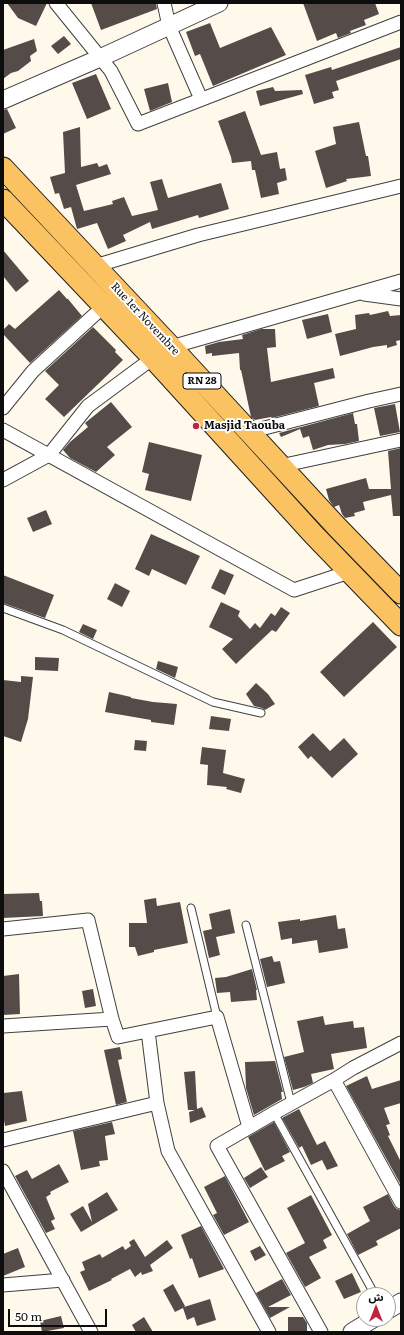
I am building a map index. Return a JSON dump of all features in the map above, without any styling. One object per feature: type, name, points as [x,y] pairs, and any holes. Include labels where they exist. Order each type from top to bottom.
[{"type":"main road","name":"Rue 1er Novembre","points":[[3,168],[172,347],[342,533],[401,593]]},
{"type":"main road","name":"RN 28","points":[[3,200],[153,358],[314,535],[401,625]]},
{"type":"street","points":[[56,3],[111,71],[138,124],[401,22]]},
{"type":"street","points":[[164,3],[169,26],[201,99]]},
{"type":"street","points":[[3,100],[100,58],[219,3]]},
{"type":"street","points":[[95,266],[198,235],[401,186]]},
{"type":"street","points":[[3,480],[49,455],[88,406],[153,358],[172,347],[401,281]]},
{"type":"street","points":[[358,294],[401,299]]},
{"type":"street","points":[[3,408],[33,371],[104,306]]},
{"type":"street","points":[[249,432],[401,394]]},
{"type":"street","points":[[3,430],[294,590],[349,572]]},
{"type":"street","points":[[280,466],[401,440]]},
{"type":"street","points":[[3,929],[88,920],[112,1019],[118,1037],[217,1017],[249,1127]]},
{"type":"street","points":[[3,1026],[112,1019]]},
{"type":"street","points":[[148,1031],[157,1103],[168,1150],[269,1332]]},
{"type":"street","points":[[321,1332],[217,1146],[353,1068],[401,1043]]},
{"type":"street","points":[[334,1080],[401,1202]]},
{"type":"street","points":[[3,1140],[157,1103]]},
{"type":"street","points":[[3,1171],[91,1332]]},
{"type":"street","points":[[3,1285],[63,1280]]},
{"type":"lane","points":[[3,608],[63,630],[213,702],[261,713]]},
{"type":"lane","points":[[191,908],[217,1017]]},
{"type":"lane","points":[[246,925],[291,1103]]},
{"type":"lane","points":[[274,1113],[371,1287]]},
{"type":"building","points":[[7,3],[47,3],[36,26],[18,18]]},
{"type":"building","points":[[91,3],[156,3],[157,9],[101,30]]},
{"type":"building","points":[[303,3],[375,3],[379,14],[364,20],[366,25],[350,31],[351,33],[338,38],[336,33],[317,41]]},
{"type":"building","points":[[210,23],[220,48],[271,27],[286,55],[213,86],[200,54],[195,56],[186,32]]},
{"type":"building","points":[[64,36],[71,44],[58,54],[51,46]]},
{"type":"building","points":[[34,39],[37,51],[30,56],[31,61],[18,71],[11,73],[3,79],[3,50]]},
{"type":"building","points":[[401,47],[401,59],[336,81],[339,90],[332,92],[334,98],[314,104],[305,75],[331,67],[332,70]]},
{"type":"building","points":[[96,74],[111,109],[87,119],[72,83]]},
{"type":"building","points":[[168,83],[172,102],[150,111],[144,89]]},
{"type":"building","points":[[273,87],[275,91],[302,90],[303,94],[260,106],[256,91]]},
{"type":"building","points":[[7,109],[16,128],[3,134],[3,110]]},
{"type":"building","points":[[245,111],[261,155],[277,152],[280,169],[285,168],[287,180],[277,183],[279,194],[261,198],[255,170],[252,170],[251,161],[232,163],[218,121]]},
{"type":"building","points":[[359,122],[366,156],[368,156],[371,176],[346,179],[347,181],[326,188],[315,151],[336,144],[333,127]]},
{"type":"building","points":[[80,127],[81,167],[97,163],[99,167],[107,164],[111,174],[76,185],[84,211],[113,204],[112,201],[124,197],[132,216],[158,210],[150,182],[162,179],[168,198],[221,183],[229,209],[199,218],[198,215],[152,229],[150,222],[123,235],[126,241],[108,249],[97,223],[77,229],[71,207],[64,209],[59,193],[55,194],[50,177],[65,173],[63,132]]},
{"type":"building","points":[[3,250],[29,281],[16,292],[3,276]]},
{"type":"building","points":[[59,290],[82,316],[30,363],[3,334],[3,330],[9,324],[15,329]]},
{"type":"building","points":[[388,311],[390,316],[401,315],[401,340],[396,341],[397,345],[387,348],[387,345],[373,347],[340,356],[335,334],[356,329],[355,315],[369,313],[370,315]]},
{"type":"building","points":[[328,314],[332,332],[307,339],[302,320]]},
{"type":"building","points":[[93,327],[116,350],[115,352],[123,360],[64,417],[45,399],[59,385],[45,371]]},
{"type":"building","points":[[261,329],[275,329],[276,347],[267,348],[271,382],[333,368],[335,378],[314,383],[319,406],[272,418],[255,420],[251,417],[240,370],[239,353],[212,356],[212,353],[206,354],[205,346],[219,342],[243,339],[242,335]]},
{"type":"building","points":[[111,402],[132,427],[107,447],[115,455],[96,472],[70,458],[63,450],[88,427],[85,423]]},
{"type":"building","points":[[395,404],[400,432],[380,436],[374,408]]},
{"type":"building","points":[[353,413],[355,424],[357,424],[359,441],[328,445],[313,450],[309,436],[303,438],[300,429],[281,437],[279,433]]},
{"type":"building","points":[[149,442],[202,455],[191,501],[145,490],[149,474],[142,472]]},
{"type":"building","points":[[401,448],[401,516],[393,516],[391,495],[363,502],[365,510],[354,513],[355,516],[345,518],[339,505],[334,507],[329,500],[326,489],[366,478],[369,489],[391,489],[388,451]]},
{"type":"building","points":[[46,510],[52,524],[33,532],[27,518]]},
{"type":"building","points":[[151,534],[200,556],[186,585],[152,569],[149,576],[135,569]]},
{"type":"building","points":[[220,569],[234,575],[225,595],[211,588]]},
{"type":"building","points":[[3,575],[54,595],[45,618],[3,603]]},
{"type":"building","points":[[115,583],[130,591],[122,607],[107,599]]},
{"type":"building","points":[[221,602],[240,611],[238,616],[250,629],[255,623],[260,628],[271,613],[275,616],[281,607],[290,613],[276,632],[272,630],[236,664],[222,649],[233,639],[209,627]]},
{"type":"building","points":[[373,622],[397,647],[344,697],[320,672]]},
{"type":"building","points":[[83,624],[97,630],[93,639],[79,632]]},
{"type":"building","points":[[35,657],[59,658],[58,671],[35,670]]},
{"type":"building","points":[[158,661],[178,667],[175,678],[156,669]]},
{"type":"building","points":[[21,676],[33,677],[28,719],[21,742],[3,736],[3,680],[21,682]]},
{"type":"building","points":[[256,683],[268,694],[275,704],[265,710],[254,706],[246,694]]},
{"type":"building","points":[[109,692],[153,702],[177,704],[174,725],[151,722],[151,720],[105,712]]},
{"type":"building","points":[[211,716],[231,719],[229,731],[209,729]]},
{"type":"building","points":[[313,733],[330,751],[344,738],[358,754],[332,778],[311,756],[308,759],[298,747]]},
{"type":"building","points":[[135,740],[147,741],[146,751],[134,750]]},
{"type":"building","points":[[202,747],[226,750],[223,773],[245,779],[241,793],[226,789],[227,787],[207,785],[208,765],[200,764]]},
{"type":"building","points":[[39,893],[40,901],[42,901],[43,916],[3,918],[3,894]]},
{"type":"building","points":[[156,898],[157,906],[180,902],[188,943],[154,950],[154,952],[138,956],[135,947],[129,947],[129,923],[147,923],[144,900]]},
{"type":"building","points":[[230,909],[235,933],[216,937],[220,955],[209,958],[203,931],[212,929],[209,914]]},
{"type":"building","points":[[336,915],[338,929],[345,928],[348,948],[319,953],[317,940],[292,944],[292,938],[281,940],[278,922],[300,919],[300,921]]},
{"type":"building","points":[[272,956],[274,962],[280,961],[285,983],[267,987],[260,959]]},
{"type":"building","points":[[252,969],[257,990],[257,1000],[231,1002],[230,992],[217,993],[215,978],[226,977]]},
{"type":"building","points":[[19,974],[20,1014],[3,1015],[3,976]]},
{"type":"building","points":[[93,989],[96,1006],[85,1008],[82,991]]},
{"type":"building","points":[[323,1016],[325,1025],[353,1021],[354,1028],[364,1027],[367,1048],[331,1054],[334,1069],[311,1074],[313,1083],[293,1090],[284,1057],[304,1052],[297,1021]]},
{"type":"building","points":[[120,1047],[122,1059],[118,1060],[127,1102],[116,1105],[104,1050]]},
{"type":"building","points":[[275,1061],[283,1092],[281,1092],[282,1099],[254,1115],[246,1088],[245,1062]]},
{"type":"building","points":[[195,1071],[197,1109],[202,1107],[206,1117],[190,1123],[189,1112],[195,1110],[188,1110],[184,1072]]},
{"type":"building","points":[[367,1076],[372,1089],[401,1080],[401,1103],[384,1108],[390,1124],[386,1125],[390,1135],[388,1136],[401,1162],[401,1185],[346,1086]]},
{"type":"building","points":[[22,1091],[27,1121],[5,1126],[3,1115],[3,1093]]},
{"type":"building","points":[[299,1109],[317,1145],[325,1141],[338,1166],[327,1170],[322,1160],[311,1165],[302,1146],[299,1148],[282,1118]]},
{"type":"building","points":[[112,1122],[115,1134],[105,1136],[108,1160],[99,1161],[100,1166],[81,1170],[73,1131]]},
{"type":"building","points":[[274,1122],[290,1152],[282,1156],[285,1161],[265,1171],[248,1137]]},
{"type":"building","points":[[59,1164],[69,1182],[50,1192],[51,1194],[46,1197],[55,1219],[51,1221],[55,1229],[46,1233],[15,1176],[27,1170],[32,1179]]},
{"type":"building","points":[[261,1167],[268,1177],[250,1188],[244,1178]]},
{"type":"building","points":[[225,1176],[249,1222],[224,1235],[213,1215],[217,1213],[204,1187]]},
{"type":"building","points":[[107,1192],[118,1210],[81,1232],[70,1214],[83,1206],[92,1222],[88,1204]]},
{"type":"building","points":[[388,1194],[394,1206],[401,1210],[401,1228],[376,1241],[378,1245],[358,1255],[347,1234],[370,1221],[363,1207]]},
{"type":"building","points":[[311,1195],[332,1235],[323,1240],[327,1248],[309,1257],[321,1278],[305,1287],[286,1253],[305,1243],[287,1208]]},
{"type":"building","points":[[201,1226],[224,1269],[199,1278],[192,1258],[190,1259],[181,1235]]},
{"type":"building","points":[[134,1239],[145,1257],[167,1240],[173,1248],[150,1265],[153,1271],[142,1275],[141,1272],[135,1277],[130,1269],[89,1291],[80,1272],[85,1270],[82,1262],[100,1254],[102,1258],[123,1246],[125,1250],[131,1246],[129,1242]]},
{"type":"building","points":[[260,1246],[266,1255],[255,1261],[250,1251]]},
{"type":"building","points":[[18,1248],[25,1267],[3,1276],[3,1254]]},
{"type":"building","points":[[352,1273],[359,1287],[356,1287],[356,1294],[344,1299],[335,1281]]},
{"type":"building","points":[[282,1279],[291,1295],[268,1307],[290,1307],[270,1318],[256,1293]]},
{"type":"building","points":[[173,1284],[185,1306],[184,1307],[210,1299],[216,1320],[197,1326],[194,1317],[187,1320],[183,1308],[175,1312],[163,1290]]},
{"type":"building","points":[[61,1316],[64,1328],[42,1332],[40,1321]]},
{"type":"building","points":[[144,1317],[153,1332],[136,1332],[132,1325]]},
{"type":"building","points":[[288,1317],[303,1317],[307,1323],[307,1332],[288,1332]]},
{"type":"place","name":"Masjid Taouba","points":[[196,426]]}]
